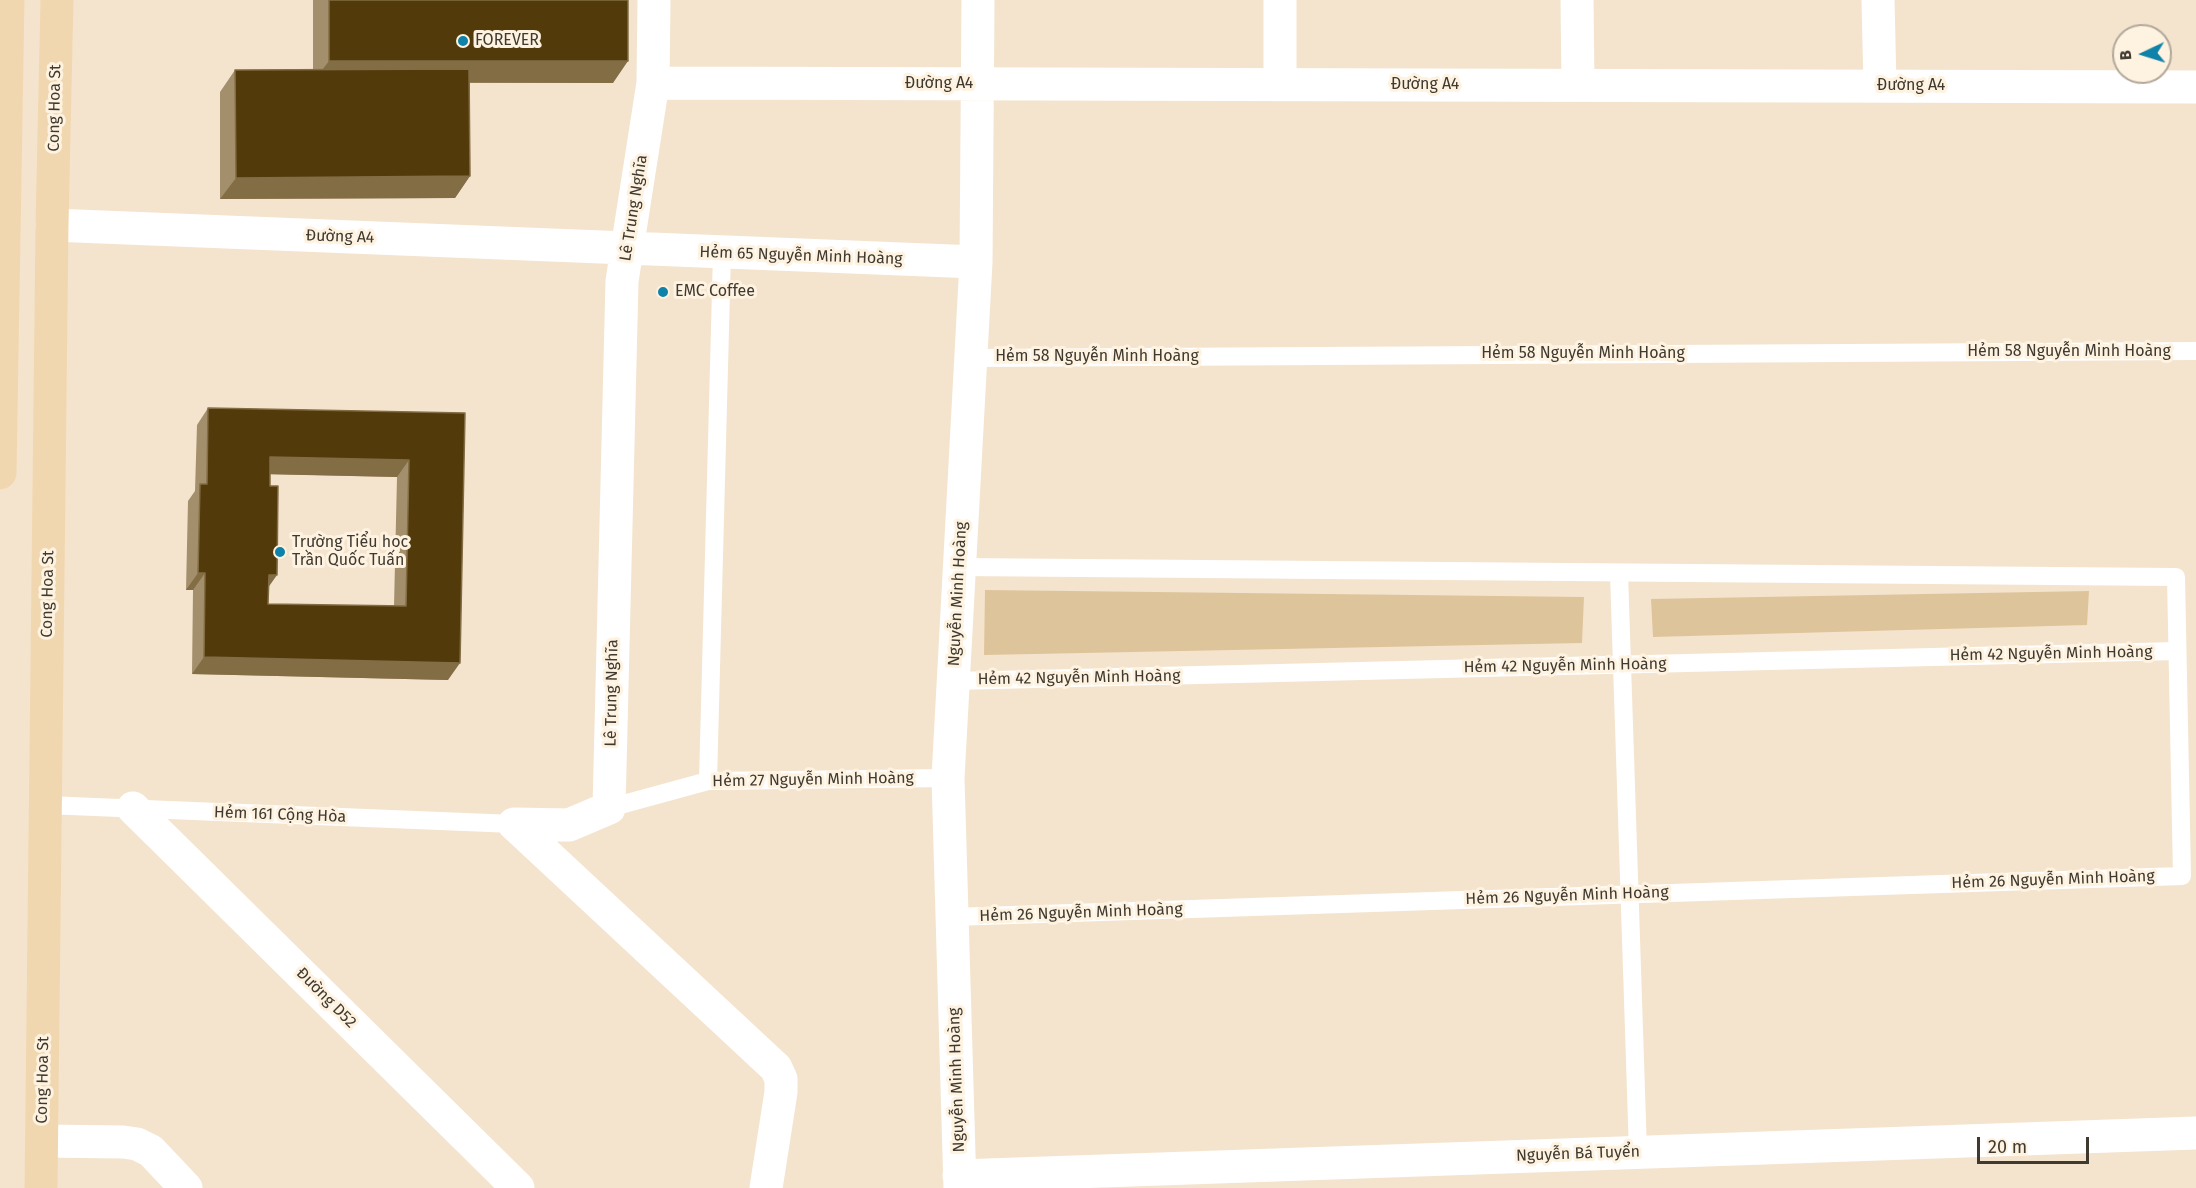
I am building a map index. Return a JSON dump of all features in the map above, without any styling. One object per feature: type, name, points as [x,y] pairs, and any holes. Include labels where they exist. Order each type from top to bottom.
[{"type":"main road","points":[[0,473],[8,0]]},
{"type":"main road","name":"Cong Hoa St","points":[[41,1188],[52,225],[57,0]]},
{"type":"street","name":"Lê Trung Nghĩa","points":[[609,808],[622,281],[653,83],[654,0]]},
{"type":"street","name":"Nguyễn Minh Hoàng","points":[[960,1182],[948,778],[976,262],[978,0]]},
{"type":"street","points":[[1280,0],[1280,84]]},
{"type":"street","points":[[1577,0],[1578,86]]},
{"type":"street","points":[[1878,0],[1880,86]]},
{"type":"street","name":"Đường A4","points":[[653,83],[2196,87]]},
{"type":"street","name":"Đường A4","points":[[52,225],[627,249]]},
{"type":"street","name":"Hẻm 65 Nguyễn Minh Hoàng","points":[[627,249],[976,262]]},
{"type":"street","name":"Đường D52","points":[[133,808],[518,1188]]},
{"type":"street","points":[[514,824],[569,825],[609,808]]},
{"type":"street","points":[[514,824],[776,1068],[781,1078],[781,1092],[766,1188]]},
{"type":"street","name":"Nguyễn Bá Tuyển","points":[[960,1182],[1638,1152],[2196,1133]]},
{"type":"street","points":[[42,1141],[137,1144],[151,1151],[186,1188]]},
{"type":"lane","points":[[708,781],[722,253]]},
{"type":"lane","name":"Hẻm 58 Nguyễn Minh Hoàng","points":[[970,358],[2196,351]]},
{"type":"lane","points":[[960,567],[2176,577],[2177,651]]},
{"type":"lane","points":[[1619,573],[1638,1152]]},
{"type":"lane","name":"Hẻm 42 Nguyễn Minh Hoàng","points":[[953,681],[2177,651]]},
{"type":"lane","name":"Hẻm 26 Nguyễn Minh Hoàng","points":[[952,917],[2182,876],[2177,651]]},
{"type":"lane","name":"Hẻm 27 Nguyễn Minh Hoàng","points":[[609,808],[708,781],[948,778]]},
{"type":"lane","name":"Hẻm 161 Cộng Hòa","points":[[46,805],[514,824]]},
{"type":"shaded area","points":[[985,590],[1584,597],[1582,643],[984,655]]},
{"type":"shaded area","points":[[2089,591],[2087,625],[1653,637],[1651,599]]},
{"type":"building","name":"FOREVER","points":[[329,0],[628,0],[628,61],[329,61]]},
{"type":"building","points":[[469,69],[470,176],[236,178],[235,70]]},
{"type":"building","points":[[208,408],[465,413],[460,663],[204,657],[205,573],[198,573],[200,484],[207,484]],"holes":[[[270,457],[409,460],[406,606],[268,604],[269,575],[277,575],[278,486],[270,486]]]},
{"type":"place","name":"FOREVER","points":[[463,41]]},
{"type":"place","name":"EMC Coffee","points":[[663,292]]},
{"type":"place","name":"Trường Tiểu học Trần Quốc Tuấn","points":[[280,552]]}]
